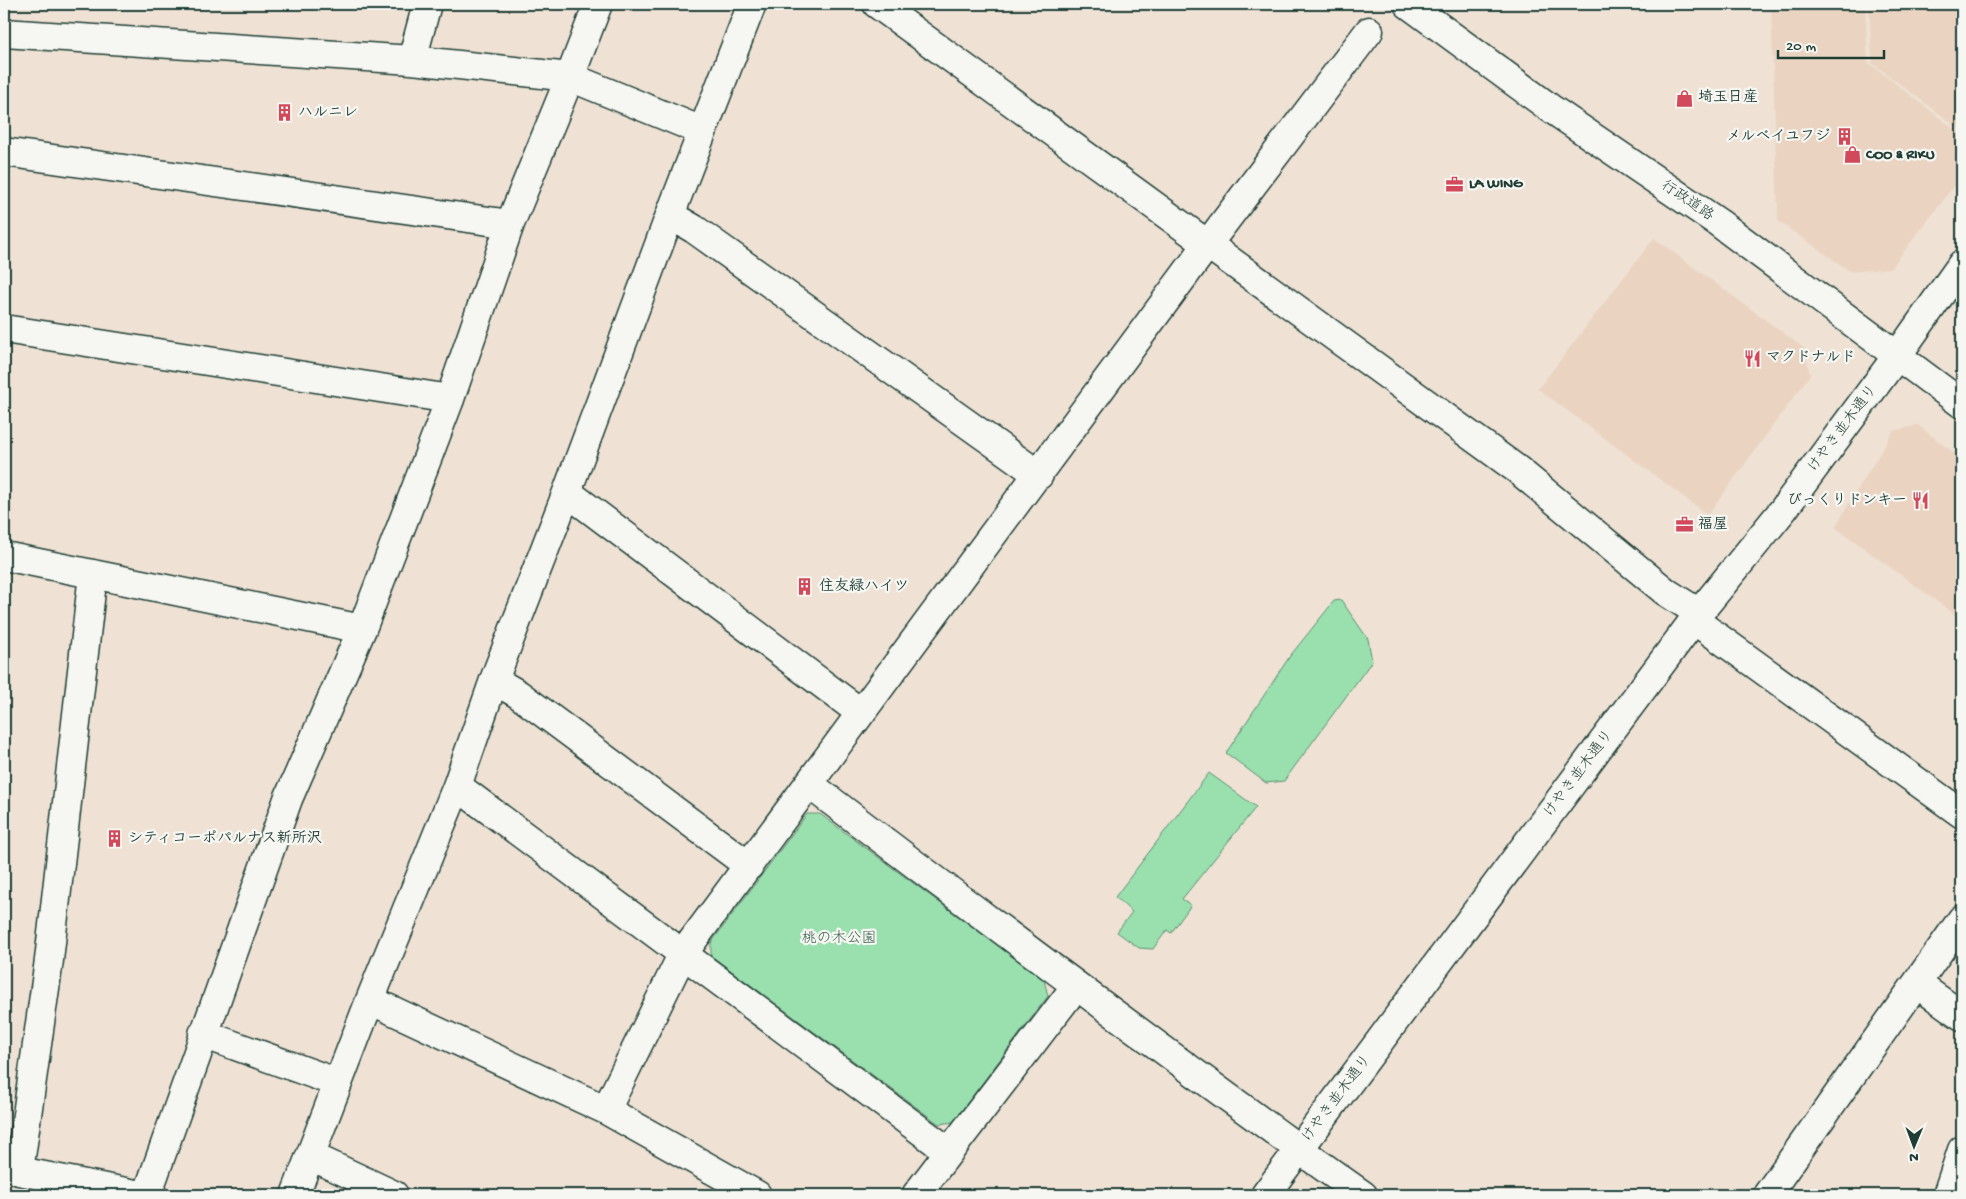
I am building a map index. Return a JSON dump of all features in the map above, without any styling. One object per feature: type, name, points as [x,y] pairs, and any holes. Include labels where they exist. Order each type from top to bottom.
[{"type":"main road","points":[[412,60],[427,4]]},
{"type":"main road","points":[[146,1195],[288,799],[362,630],[450,399],[510,224],[598,4]]},
{"type":"main road","points":[[295,1195],[370,1000],[457,786],[494,680],[752,4]]},
{"type":"main road","points":[[877,4],[1518,470],[1858,746],[1962,814]]},
{"type":"main road","name":"行政道路","points":[[1408,4],[1550,108],[1719,222],[1962,404]]},
{"type":"main road","points":[[606,1110],[682,955],[1369,30]]},
{"type":"main road","points":[[4,33],[412,60],[570,77],[702,131]]},
{"type":"main road","points":[[4,152],[510,224]]},
{"type":"main road","points":[[670,215],[694,229],[1039,475]]},
{"type":"main road","name":"けやき並木通り","points":[[1266,1195],[1696,616],[1783,510],[1897,356],[1962,264]]},
{"type":"main road","points":[[4,329],[450,399]]},
{"type":"main road","points":[[567,492],[861,714]]},
{"type":"main road","points":[[4,556],[362,630]]},
{"type":"main road","points":[[93,574],[49,960],[19,1171],[141,1195]]},
{"type":"main road","points":[[494,680],[518,694],[748,866]]},
{"type":"main road","points":[[809,784],[1076,986],[1299,1150],[1364,1195]]},
{"type":"main road","points":[[457,786],[948,1152]]},
{"type":"main road","points":[[1767,1195],[1962,919]]},
{"type":"main road","points":[[1917,984],[1962,1016]]},
{"type":"main road","points":[[916,1195],[1076,986]]},
{"type":"main road","points":[[370,1000],[606,1110],[757,1195]]},
{"type":"main road","points":[[203,1034],[338,1083]]},
{"type":"main road","points":[[1947,1195],[1962,1150]]},
{"type":"main road","points":[[311,1156],[394,1195]]},
{"type":"shaded area","points":[[1865,4],[1868,62],[1962,135],[1962,176],[1891,268],[1851,272],[1778,221],[1771,5]]},
{"type":"shaded area","points":[[1962,4],[1962,131],[1872,63],[1869,6]]},
{"type":"shaded area","points":[[1654,238],[1804,348],[1810,375],[1708,515],[1538,389]]},
{"type":"shaded area","points":[[1918,425],[1962,459],[1962,620],[1835,527],[1893,431]]},
{"type":"green space","points":[[1341,600],[1368,639],[1372,661],[1284,781],[1266,783],[1226,753],[1290,656],[1334,601]]},
{"type":"green space","points":[[1209,773],[1256,807],[1182,899],[1191,905],[1171,933],[1167,930],[1153,949],[1139,948],[1117,932],[1132,912],[1115,897]]},
{"type":"green space","name":"桃の木公園","points":[[807,814],[820,814],[1044,980],[1048,996],[953,1122],[939,1124],[711,956],[711,943]]},
{"type":"place","name":"埼玉日産","points":[[1684,98]]},
{"type":"place","name":"ハルニレ","points":[[284,113]]},
{"type":"place","name":"メルベイユフジ","points":[[1844,137]]},
{"type":"place","name":"COO & RIKU","points":[[1852,155]]},
{"type":"place","name":"LA WING","points":[[1455,184]]},
{"type":"place","name":"マクドナルド","points":[[1752,358]]},
{"type":"place","name":"びっくりドンキー","points":[[1921,501]]},
{"type":"place","name":"福屋","points":[[1684,525]]},
{"type":"place","name":"住友緑ハイツ","points":[[805,587]]},
{"type":"place","name":"シティコーポパルナス新所沢","points":[[114,839]]}]
